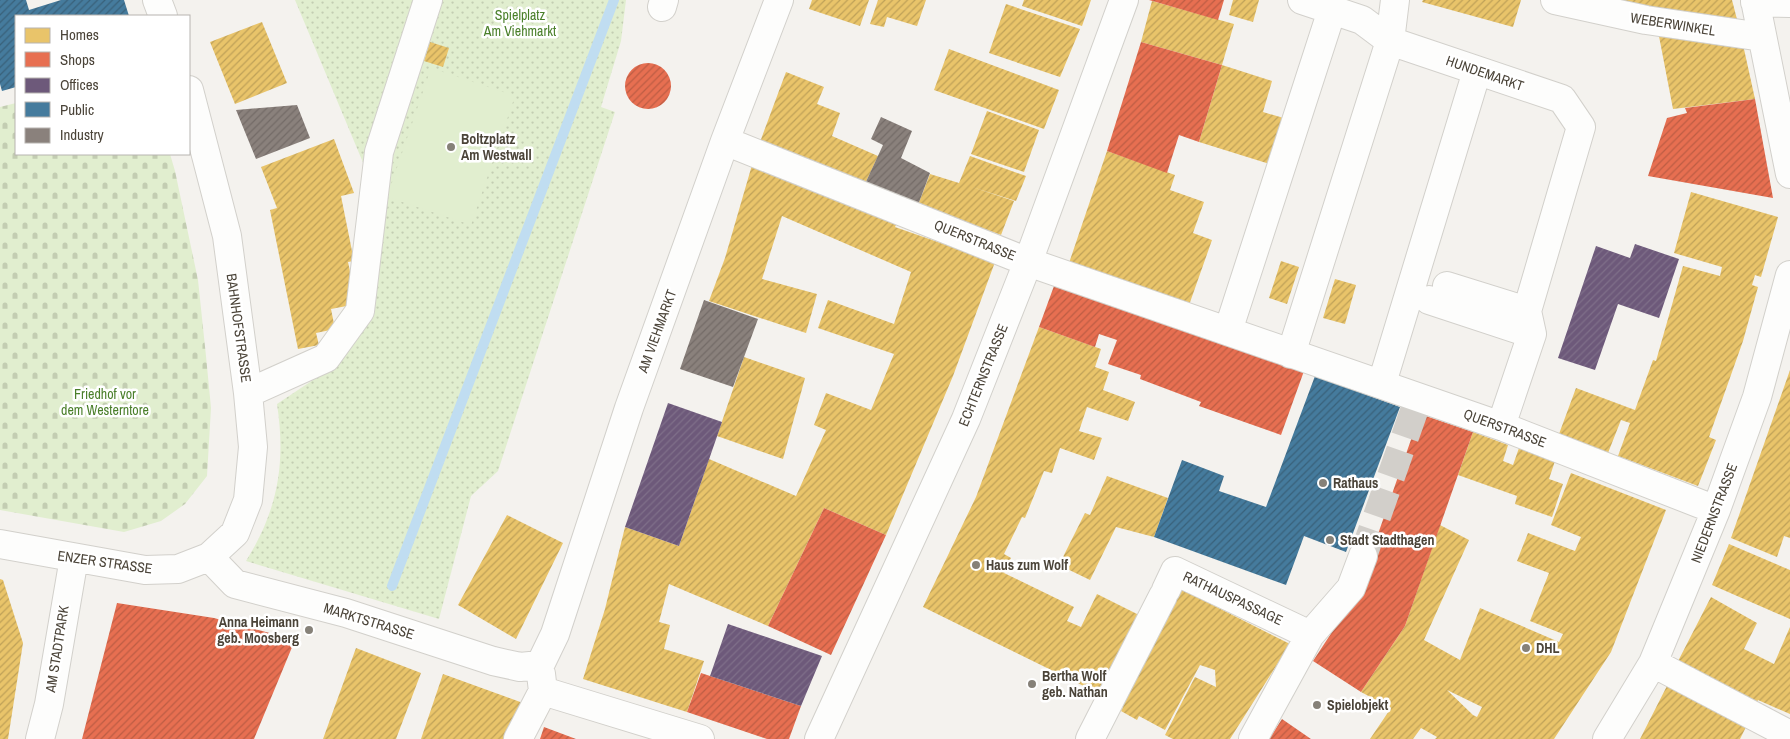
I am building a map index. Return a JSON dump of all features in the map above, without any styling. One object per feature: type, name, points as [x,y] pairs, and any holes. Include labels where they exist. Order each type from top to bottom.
[{"type":"street","points":[[157,0],[163,15]]},
{"type":"street","points":[[248,393],[326,358],[360,311],[379,152],[428,0]]},
{"type":"street","name":"AM VIEHMARKT","points":[[518,739],[542,678],[609,467],[725,141],[779,0]]},
{"type":"street","name":"ECHTERNSTRASSE","points":[[819,739],[966,419],[1028,262],[1124,0]]},
{"type":"street","name":"HUNDEMARKT","points":[[1302,0],[1362,20],[1390,41],[1562,99],[1581,127],[1501,426]]},
{"type":"street","points":[[1291,354],[1390,41],[1394,0]]},
{"type":"street","name":"WEBERWINKEL","points":[[1556,0],[1646,20],[1762,37]]},
{"type":"street","points":[[1790,3],[1755,1],[1790,174]]},
{"type":"street","points":[[1228,331],[1332,10]]},
{"type":"street","points":[[1382,383],[1477,71]]},
{"type":"street","name":"BAHNHOFSTRASSE","points":[[190,94],[227,236],[248,393],[253,447],[248,500],[234,533],[208,557]]},
{"type":"street","name":"QUERSTRASSE","points":[[725,141],[1028,262],[1291,354],[1382,383],[1501,426],[1716,510]]},
{"type":"street","name":"NIEDERNSTRASSE","points":[[1608,739],[1653,663],[1716,510],[1757,397],[1790,275]]},
{"type":"street","points":[[1432,291],[1529,323]]},
{"type":"street","name":"ENZER STRASSE","points":[[0,544],[145,570],[178,569],[208,557]]},
{"type":"street","points":[[1253,739],[1310,635],[1351,588],[1362,556]]},
{"type":"street","name":"MARKTSTRASSE","points":[[208,557],[235,584],[346,613],[494,661],[520,667],[542,678],[700,739]]},
{"type":"street","name":"AM STADTPARK","points":[[40,739],[49,704],[74,558]]},
{"type":"street","name":"RATHAUSPASSAGE","points":[[1090,739],[1175,571],[1310,635]]},
{"type":"street","points":[[1653,663],[1790,735]]},
{"type":"green space","name":"Spielplatz Am Viehmarkt","points":[[295,0],[626,0],[621,41],[601,107],[615,112],[498,471],[471,496],[439,619],[246,561],[266,523],[277,486],[280,466],[280,426],[277,404],[334,366],[382,208]]},
{"type":"green space","name":"Boltzplatz Am Westwall","points":[[431,68],[515,96],[471,225],[387,197]]},
{"type":"green space","name":"Friedhof vor dem Westerntore","points":[[15,103],[15,155],[170,155],[198,280],[211,408],[207,476],[185,504],[161,521],[124,532],[0,510],[0,107]]},
{"type":"building: Homes","points":[[812,0],[869,0],[860,26],[809,9]]},
{"type":"building: Homes","points":[[878,0],[926,0],[917,26],[887,17],[884,27],[870,24]]},
{"type":"building: Homes","points":[[1024,0],[1091,0],[1082,26],[1022,6]]},
{"type":"building: Homes","points":[[1233,0],[1259,0],[1253,22],[1229,15]]},
{"type":"building: Homes","points":[[1423,0],[1521,0],[1513,27],[1422,2]]},
{"type":"building: Homes","points":[[1601,0],[1732,0],[1739,27]]},
{"type":"building: Homes","points":[[1152,1],[1234,24],[1222,65],[1141,42]]},
{"type":"building: Homes","points":[[1006,4],[1080,29],[1060,77],[989,53]]},
{"type":"building: Homes","points":[[262,22],[287,83],[235,104],[210,42]]},
{"type":"building: Homes","points":[[1658,31],[1742,40],[1755,99],[1673,109]]},
{"type":"building: Homes","points":[[430,42],[449,48],[443,67],[424,61]]},
{"type":"building: Homes","points":[[949,49],[1059,90],[1044,129],[934,90]]},
{"type":"building: Homes","points":[[1222,65],[1272,81],[1263,112],[1287,119],[1273,165],[1199,142]]},
{"type":"building: Homes","points":[[786,72],[824,87],[817,104],[840,113],[832,136],[878,156],[864,186],[760,142]]},
{"type":"building: Homes","points":[[987,111],[1039,130],[1024,172],[971,154]]},
{"type":"building: Homes","points":[[334,139],[354,193],[341,196],[354,261],[348,262],[357,304],[331,309],[335,329],[316,333],[319,345],[298,349],[270,210],[277,208],[261,167]]},
{"type":"building: Homes","points":[[1107,151],[1175,175],[1170,190],[1204,202],[1193,233],[1212,240],[1188,308],[1068,266]]},
{"type":"building: Homes","points":[[970,156],[1026,176],[1016,201],[972,187],[1014,201],[1001,235],[918,205],[930,174],[959,183]]},
{"type":"building: Homes","points":[[752,165],[897,223],[895,227],[995,262],[953,376],[886,535],[824,508],[768,626],[669,584],[659,622],[670,625],[664,649],[704,661],[687,712],[583,679],[605,609],[625,527],[679,546],[709,459],[796,496],[826,430],[814,425],[826,393],[871,410],[894,354],[818,328],[828,300],[894,324],[911,272],[782,216],[762,279],[817,294],[806,333],[709,301],[725,258]]},
{"type":"building: Homes","points":[[1691,192],[1778,217],[1761,277],[1755,275],[1752,285],[1758,287],[1743,341],[1709,437],[1716,440],[1698,486],[1618,456],[1630,423],[1621,420],[1608,453],[1559,434],[1576,388],[1635,410],[1653,360],[1656,361],[1683,266],[1720,276],[1722,267],[1674,253]]},
{"type":"building: Homes","points":[[1281,261],[1299,267],[1287,304],[1269,298]]},
{"type":"building: Homes","points":[[1335,279],[1356,285],[1345,324],[1323,318]]},
{"type":"building: Homes","points":[[1039,327],[1101,349],[1095,367],[1109,372],[1103,390],[1135,402],[1128,421],[1087,407],[1079,431],[1102,438],[1094,460],[1060,448],[1052,473],[1044,471],[1025,518],[1022,517],[1004,554],[1011,558],[1004,573],[1074,607],[1067,621],[1081,627],[1097,594],[1143,617],[1104,696],[923,607],[976,497]]},
{"type":"building: Homes","points":[[744,357],[805,378],[783,459],[717,436]]},
{"type":"building: Homes","points":[[1790,370],[1790,538],[1784,536],[1777,557],[1731,538]]},
{"type":"building: Homes","points":[[1473,432],[1508,445],[1503,461],[1513,465],[1519,448],[1555,461],[1549,479],[1563,484],[1552,517],[1515,504],[1517,496],[1458,475]]},
{"type":"building: Homes","points":[[1571,473],[1666,510],[1611,652],[1554,739],[1435,739],[1437,737],[1421,728],[1413,739],[1370,739],[1391,708],[1361,692],[1405,626],[1440,525],[1469,540],[1424,640],[1460,660],[1480,608],[1559,642],[1563,634],[1530,621],[1549,573],[1517,561],[1528,533],[1575,551],[1581,537],[1551,525]],"holes":[[[1447,690],[1482,707],[1477,717]]]},
{"type":"building: Homes","points":[[1107,476],[1168,498],[1154,537],[1116,527],[1090,580],[1059,565],[1085,513],[1090,515]]},
{"type":"building: Homes","points":[[507,515],[563,543],[516,639],[458,605]]},
{"type":"building: Homes","points":[[1729,544],[1790,570],[1790,619],[1712,585]]},
{"type":"building: Homes","points":[[0,579],[3,580],[23,643],[8,739],[0,739]]},
{"type":"building: Homes","points":[[1181,589],[1290,644],[1230,739],[1173,739],[1165,735],[1195,677],[1216,687],[1215,670],[1200,665],[1165,730],[1139,716],[1137,720],[1121,711],[1123,707],[1120,706]]},
{"type":"building: Homes","points":[[1711,597],[1757,623],[1744,649],[1774,664],[1790,627],[1790,714],[1758,700],[1753,710],[1674,669]]},
{"type":"building: Homes","points":[[356,648],[421,673],[396,739],[323,739]]},
{"type":"building: Homes","points":[[443,674],[523,703],[504,739],[421,739]]},
{"type":"building: Homes","points":[[1670,680],[1750,719],[1740,739],[1640,739]]},
{"type":"building: Shops","points":[[1149,0],[1224,0],[1218,20]]},
{"type":"building: Shops","points":[[1141,42],[1222,65],[1199,142],[1179,135],[1167,173],[1107,151]]},
{"type":"building: Shops","points":[[653,63],[657,64],[667,73],[670,77],[670,95],[661,105],[653,109],[643,109],[635,105],[626,95],[625,81],[629,73],[639,64]]},
{"type":"building: Shops","points":[[1755,99],[1773,198],[1648,176],[1667,118],[1687,113],[1685,108]]},
{"type":"building: Shops","points":[[1054,286],[1304,371],[1281,435],[1199,406],[1201,402],[1140,379],[1141,375],[1108,364],[1117,340],[1099,334],[1095,347],[1039,327]]},
{"type":"building: Shops","points":[[1420,414],[1473,432],[1405,626],[1361,692],[1313,661],[1357,594]]},
{"type":"building: Shops","points":[[824,508],[886,535],[831,655],[768,626]]},
{"type":"building: Shops","points":[[117,603],[214,618],[295,640],[254,739],[82,739]]},
{"type":"building: Shops","points":[[701,673],[801,706],[789,739],[767,739],[687,712]]},
{"type":"building: Shops","points":[[1282,719],[1311,739],[1269,739]]},
{"type":"building: Shops","points":[[544,727],[576,739],[540,739]]},
{"type":"building: Offices","points":[[1635,244],[1679,259],[1659,318],[1618,304],[1595,370],[1558,358],[1596,246],[1630,258]]},
{"type":"building: Offices","points":[[668,403],[722,422],[679,546],[625,527]]},
{"type":"building: Offices","points":[[728,624],[822,656],[801,706],[710,676]]},
{"type":"building: Public","points":[[0,0],[26,0],[29,10],[61,0],[124,0],[129,15],[15,15],[15,87],[2,91],[0,84]]},
{"type":"building: Public","name":"Rathaus","points":[[1315,376],[1400,407],[1346,552],[1304,536],[1286,585],[1154,537],[1182,460],[1224,476],[1219,491],[1266,507]]},
{"type":"building: Industry","points":[[297,105],[310,138],[256,159],[236,110]]},
{"type":"building: Industry","points":[[881,117],[912,131],[901,158],[930,173],[918,205],[864,186],[883,145],[871,139]]},
{"type":"building: Industry","points":[[704,300],[758,319],[733,387],[680,369]]},
{"type":"waterway","points":[[392,586],[614,0]]},
{"type":"tunnel","points":[[1363,556],[1419,397]]},
{"type":"place","name":"Boltzplatz Am Westwall","points":[[451,147]]},
{"type":"place","name":"Rathaus","points":[[1323,483]]},
{"type":"place","name":"Stadt Stadthagen","points":[[1330,540]]},
{"type":"place","name":"Haus zum Wolf","points":[[976,565]]},
{"type":"place","name":"Anna Heimann geb. Moosberg","points":[[309,630]]},
{"type":"place","name":"DHL","points":[[1526,648]]},
{"type":"place","name":"Bertha Wolf geb. Nathan","points":[[1032,684]]},
{"type":"place","name":"Spielobjekt","points":[[1317,705]]}]
